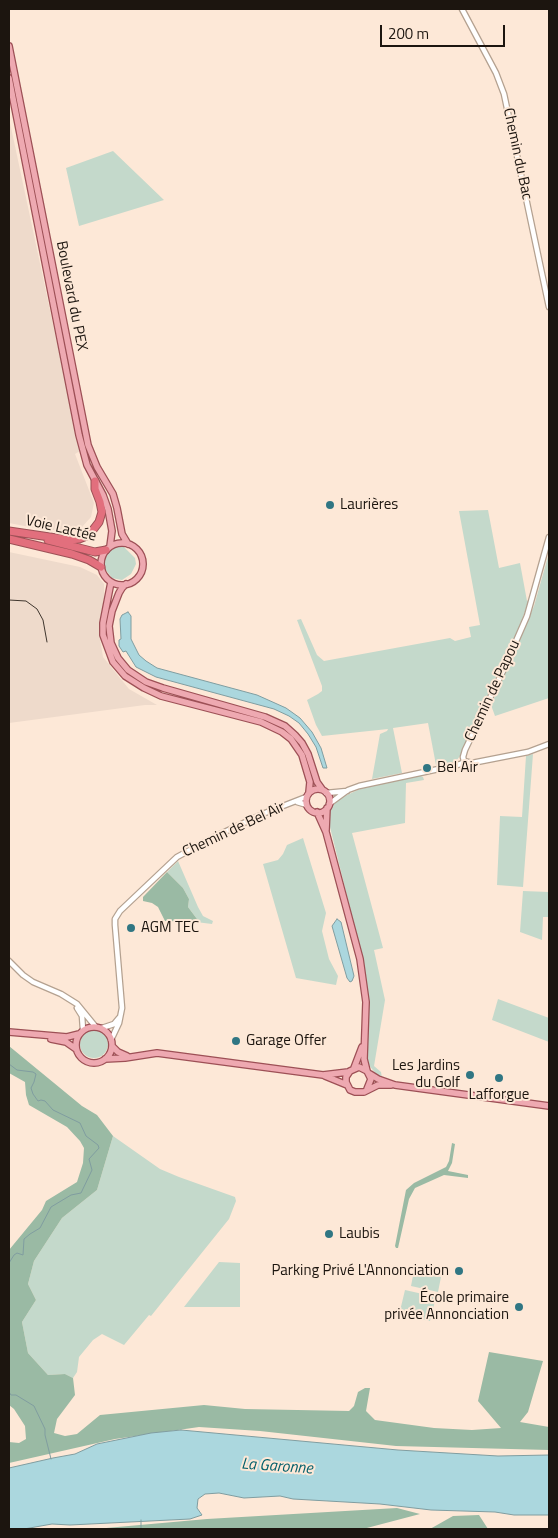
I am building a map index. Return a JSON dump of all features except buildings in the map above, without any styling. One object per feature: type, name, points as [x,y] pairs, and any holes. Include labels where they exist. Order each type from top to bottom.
[{"type":"highway","points":[[9,531],[28,532],[70,540],[80,539],[89,535],[99,522],[102,512],[95,488],[96,481]]},
{"type":"highway","name":"Voie Lactée","points":[[9,531],[99,553],[108,548]]},
{"type":"highway","name":"Voie Lactée","points":[[9,539],[72,554],[90,560],[101,567]]},
{"type":"main road","name":"Boulevard du PEX","points":[[9,46],[86,439],[97,467],[115,500],[122,534],[128,544]]},
{"type":"main road","name":"Boulevard du PEX","points":[[9,78],[79,435],[87,464],[108,509],[112,531],[108,548]]},
{"type":"main road","points":[[126,584],[110,582],[101,567],[103,555],[108,548],[122,543],[128,544],[138,551],[143,563],[139,576],[122,588],[112,612],[109,626],[112,643],[118,658],[128,670],[146,682],[265,717],[285,726],[295,734],[308,754],[317,782],[329,798],[326,832]]},
{"type":"main road","points":[[110,582],[103,623],[104,634],[113,662],[124,676],[161,696],[261,722],[282,732],[291,740],[302,755],[310,782],[307,805],[310,809],[317,812],[322,811],[328,806]]},
{"type":"main road","points":[[308,795],[314,789],[324,791]]},
{"type":"main road","points":[[317,812],[326,832],[362,973],[366,1002],[364,1059],[371,1082],[367,1089]]},
{"type":"main road","points":[[9,1032],[68,1037],[95,1026],[102,1028],[108,1033],[120,1054],[131,1057]]},
{"type":"main road","points":[[81,1032],[76,1041],[76,1049],[79,1055],[90,1063],[101,1062],[106,1059],[157,1053],[171,1054],[323,1075],[342,1082],[355,1092],[360,1093],[378,1085],[395,1085],[549,1106]]},
{"type":"main road","points":[[37,1035],[66,1042],[76,1049]]},
{"type":"main road","points":[[106,1059],[110,1053],[112,1043]]},
{"type":"main road","points":[[354,1068],[364,1043]]},
{"type":"main road","points":[[323,1075],[348,1072],[354,1068],[361,1067],[378,1079],[395,1085]]},
{"type":"main road","points":[[347,1085],[346,1077],[348,1072]]},
{"type":"street","name":"Chemin du Bac","points":[[462,9],[496,73],[504,94],[549,307]]},
{"type":"street","name":"Chemin de Papou","points":[[549,537],[527,616],[463,757],[464,761],[472,763],[528,752],[549,744]]},
{"type":"street","points":[[324,791],[348,790],[462,764],[464,761]]},
{"type":"street","points":[[328,806],[348,790]]},
{"type":"street","name":"Chemin de Bel Air","points":[[112,1043],[122,1003],[115,926],[115,919],[120,911],[177,857],[216,836],[265,813],[297,802],[308,795]]},
{"type":"street","name":"Chemin de Bel Air","points":[[297,802],[307,805]]},
{"type":"street","points":[[9,961],[33,982],[77,1004],[95,1026]]},
{"type":"street","points":[[69,999],[82,1016],[81,1032]]},
{"type":"street","points":[[102,1028],[114,1024],[120,1017]]},
{"type":"shaded area","points":[[9,118],[80,451],[75,454],[94,503],[91,517],[82,527],[69,531],[40,529],[9,523]]},
{"type":"shaded area","points":[[9,552],[80,567],[97,575],[104,584],[99,633],[103,657],[129,689],[157,705],[9,723]]},
{"type":"green space","points":[[113,151],[164,200],[79,226],[66,168]]},
{"type":"green space","points":[[488,510],[499,568],[520,563],[527,601],[529,600],[515,640],[456,761],[438,767],[436,765],[428,723],[393,728],[402,773],[372,779],[380,734],[388,729],[322,736],[307,700],[322,691],[322,686],[297,620],[301,619],[317,655],[324,661],[450,638],[455,641],[471,637],[469,627],[480,625],[459,511]]},
{"type":"green space","points":[[117,546],[123,546],[135,558],[136,564],[131,574],[122,580],[112,578],[105,569],[104,564],[107,553]]},
{"type":"green space","points":[[549,553],[549,698],[495,716],[491,705],[534,606]]},
{"type":"green space","points":[[533,754],[523,887],[497,885],[500,816],[522,817],[526,756]]},
{"type":"green space","points":[[418,775],[423,777],[424,780],[406,783],[405,823],[352,833],[383,948],[374,950],[385,1000],[374,1066],[381,1072],[382,1078],[377,1075],[367,1060],[369,1015],[366,981],[361,953],[330,827],[329,811],[336,800],[360,789]]},
{"type":"green space","points":[[303,838],[326,913],[322,931],[329,959],[338,976],[336,985],[296,978],[263,864],[278,860],[287,845]]},
{"type":"green space","points":[[178,861],[198,907],[203,916],[213,921],[212,924],[196,922],[197,919],[188,907],[189,899],[183,888],[167,872]]},
{"type":"green space","points":[[167,872],[183,888],[189,899],[188,907],[197,919],[196,922],[165,921],[158,907],[143,901],[143,897]]},
{"type":"green space","points":[[523,891],[549,892],[549,917],[543,917],[542,940],[520,932]]},
{"type":"green space","points":[[498,999],[549,1018],[549,1042],[492,1020]]},
{"type":"green space","points":[[94,1030],[104,1034],[108,1044],[104,1054],[94,1058],[84,1054],[80,1044],[84,1034]]},
{"type":"green space","points":[[9,1046],[82,1106],[97,1115],[113,1136],[97,1190],[62,1218],[34,1261],[28,1284],[36,1300],[22,1322],[28,1353],[48,1375],[65,1374],[73,1378],[75,1395],[57,1419],[54,1433],[65,1436],[77,1434],[100,1415],[204,1405],[245,1409],[349,1411],[354,1406],[358,1392],[365,1388],[370,1388],[366,1411],[375,1420],[434,1428],[472,1430],[501,1428],[478,1401],[489,1352],[543,1361],[528,1412],[520,1422],[549,1427],[549,1450],[396,1446],[260,1431],[199,1427],[115,1439],[9,1463],[9,1442],[19,1443],[26,1439],[25,1426],[14,1409],[9,1405],[9,1250],[42,1210],[46,1201],[77,1182],[83,1163],[84,1148],[67,1127],[29,1105],[25,1082],[9,1073]]},
{"type":"green space","points":[[113,1136],[160,1169],[235,1197],[236,1201],[229,1219],[151,1316],[149,1315],[124,1345],[102,1334],[93,1340],[79,1357],[77,1372],[73,1378],[65,1374],[48,1375],[28,1353],[22,1322],[36,1300],[28,1284],[34,1261],[62,1218],[97,1190]]},
{"type":"green space","points":[[452,1143],[455,1144],[452,1163],[448,1171],[468,1175],[468,1178],[444,1175],[415,1188],[409,1199],[398,1248],[396,1248],[406,1190],[414,1183],[446,1167]]},
{"type":"green space","points":[[219,1262],[240,1263],[240,1307],[184,1307]]},
{"type":"green space","points":[[414,1271],[441,1277],[438,1292],[411,1286]]},
{"type":"green space","points":[[405,1290],[436,1297],[430,1321],[399,1315]]},
{"type":"green space","points":[[397,1508],[420,1514],[363,1529],[95,1529],[207,1519]]},
{"type":"green space","points":[[479,1515],[488,1529],[430,1529],[453,1516]]},
{"type":"water","points":[[128,612],[131,616],[131,639],[139,655],[146,661],[157,668],[257,695],[286,708],[300,718],[312,732],[321,748],[327,768],[323,768],[316,747],[308,734],[299,723],[289,716],[274,709],[156,677],[136,667],[126,651],[123,652],[119,646],[119,640],[121,639],[120,619],[122,615]]},
{"type":"water","points":[[337,919],[341,922],[354,976],[350,982],[347,978],[332,926]]},
{"type":"water","name":"La Garonne","points":[[181,1430],[398,1450],[498,1456],[549,1455],[549,1515],[431,1510],[380,1504],[293,1499],[280,1496],[244,1498],[219,1493],[205,1494],[198,1499],[197,1508],[202,1515],[190,1519],[70,1525],[52,1524],[24,1529],[9,1529],[9,1468],[75,1454],[97,1444],[151,1433]]},
{"type":"waterway","points":[[9,1064],[17,1070],[36,1074],[31,1088],[38,1101],[45,1101],[53,1110],[80,1123],[86,1136],[98,1145],[99,1148],[89,1159],[92,1170],[81,1193],[71,1195],[51,1207],[40,1228],[24,1239],[23,1255],[17,1253],[9,1263]]},
{"type":"waterway","points":[[9,1392],[11,1395],[16,1395],[34,1406],[45,1429],[51,1459]]},
{"type":"waterway","points":[[141,1520],[141,1529]]},
{"type":"tram line","points":[[9,600],[26,601],[37,609],[43,620],[47,642]]},
{"type":"place","name":"Laurières","points":[[330,505]]},
{"type":"place","name":"Bel Air","points":[[427,768]]},
{"type":"place","name":"AGM TEC","points":[[131,928]]},
{"type":"place","name":"Garage Offer","points":[[236,1041]]},
{"type":"place","name":"Les Jardins du Golf","points":[[470,1075]]},
{"type":"place","name":"Lafforgue","points":[[499,1078]]},
{"type":"place","name":"Laubis","points":[[329,1234]]},
{"type":"place","name":"Parking Privé L'Annonciation","points":[[459,1271]]},
{"type":"place","name":"École primaire privée Annonciation","points":[[519,1307]]}]
